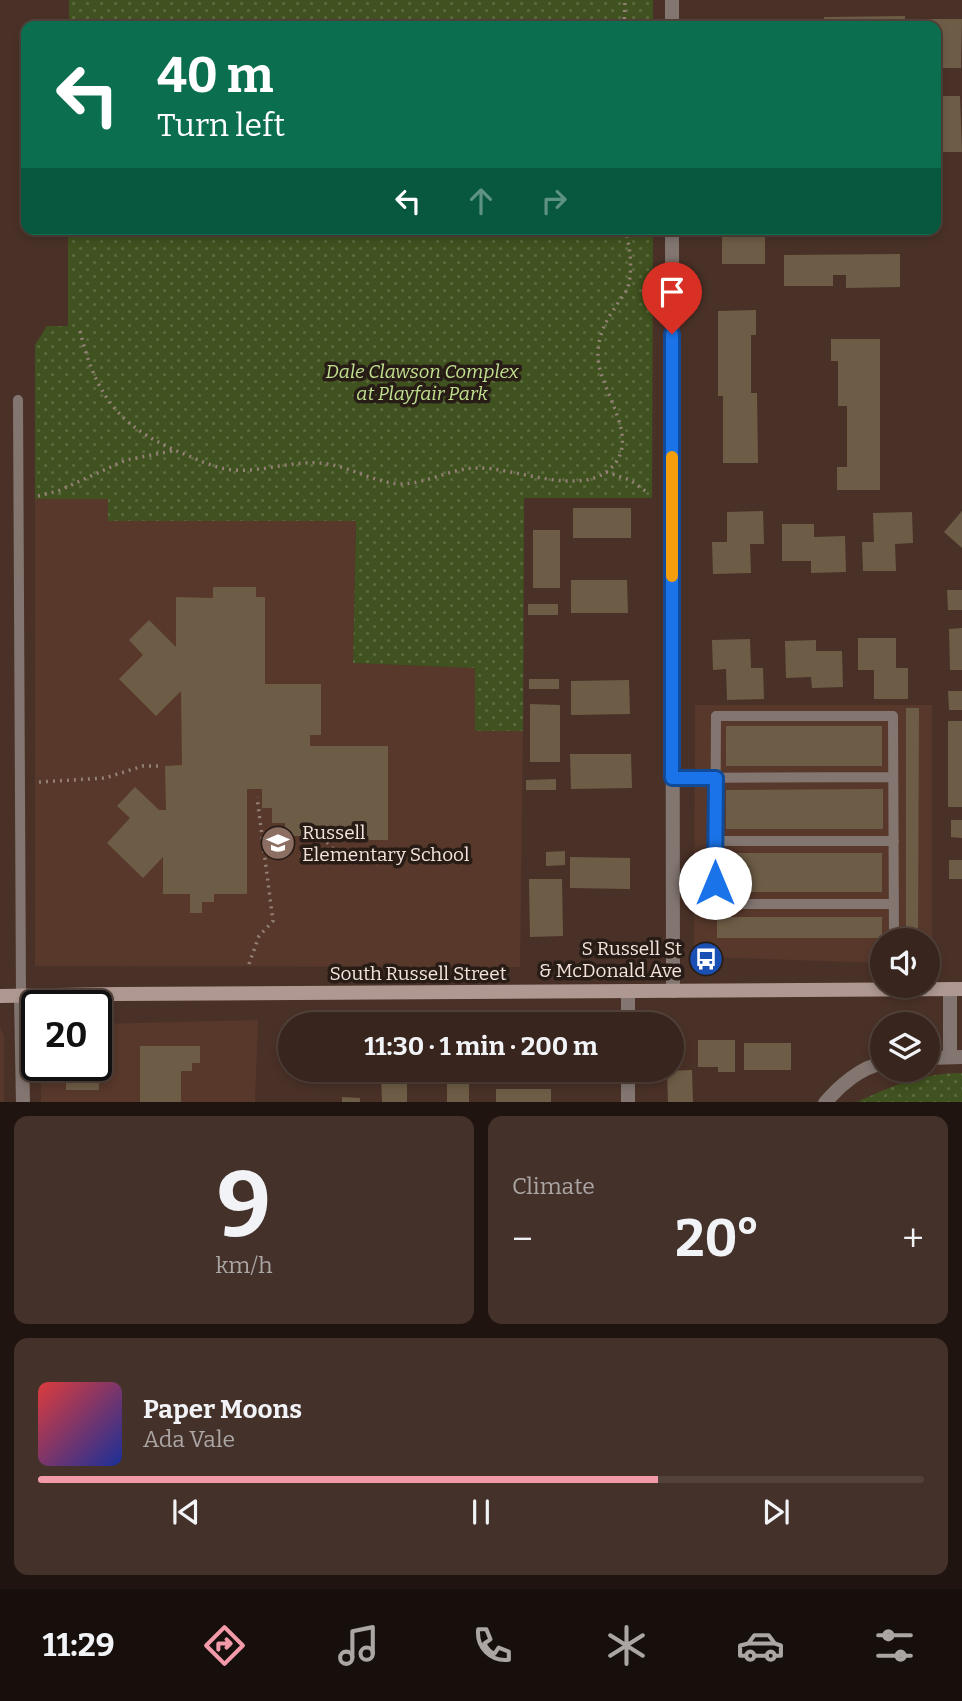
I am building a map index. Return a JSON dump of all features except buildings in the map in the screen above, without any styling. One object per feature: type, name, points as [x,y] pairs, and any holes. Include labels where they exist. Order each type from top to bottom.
[{"type":"main road","name":"South Russell Street","points":[[112,993],[628,992],[870,988]]},
{"type":"main road","name":"South Russell Street","points":[[0,996],[21,996]]},
{"type":"street","points":[[672,0],[672,21]]},
{"type":"street","points":[[672,235],[673,991]]},
{"type":"street","points":[[956,989],[956,1057]]},
{"type":"street","points":[[628,992],[628,1012]]},
{"type":"street","points":[[825,1102],[870,1066]]},
{"type":"street","points":[[23,1081],[23,1102]]},
{"type":"street","points":[[628,1082],[628,1102]]},
{"type":"lane","points":[[18,400],[21,996]]},
{"type":"lane","points":[[894,904],[715,904],[716,716],[893,716],[894,841],[894,904],[894,928]]},
{"type":"lane","points":[[672,778],[893,777]]},
{"type":"lane","points":[[716,841],[894,841]]},
{"type":"path","points":[[624,21],[625,0]]},
{"type":"path","points":[[80,331],[90,368],[115,410],[145,436],[174,450],[230,470],[260,471],[319,463],[400,484],[423,482],[462,469],[478,468],[569,481],[586,480],[605,472],[618,459],[622,444],[618,416],[598,362],[598,342],[609,316],[628,289],[630,253],[626,235]]},
{"type":"path","points":[[38,496],[58,491],[126,460],[174,450]]},
{"type":"path","points":[[605,472],[630,480],[648,493]]},
{"type":"path","points":[[39,782],[105,778],[143,766],[161,766]]},
{"type":"path","points":[[249,964],[259,936],[273,921],[257,797]]},
{"type":"path","points":[[327,842],[336,852]]},
{"type":"shaded area","name":"Russell Elementary School","points":[[35,499],[109,499],[109,521],[356,521],[353,663],[476,668],[475,730],[523,731],[520,967],[35,966]]},
{"type":"shaded area","points":[[695,705],[932,705],[932,928],[870,928],[870,963],[704,957],[694,950]]},
{"type":"shaded area","points":[[258,1020],[255,1102],[41,1102],[41,1081],[112,1081],[112,1024]]},
{"type":"shaded area","points":[[0,1027],[4,1035],[4,1102],[0,1102]]},
{"type":"green space","points":[[69,0],[653,0],[653,21],[69,21]]},
{"type":"green space","name":"Dale Clawson Complex at Playfair Park","points":[[68,235],[653,235],[652,498],[524,498],[523,731],[475,731],[475,668],[353,663],[356,521],[108,521],[108,499],[35,499],[35,345],[47,326],[68,326]]},
{"type":"green space","points":[[962,1073],[962,1102],[857,1102],[908,1082],[940,1082],[940,1075]]},
{"type":"slow traffic","points":[[672,457],[672,576]]},
{"type":"place","name":"Russell Elementary School","points":[[278,843]]},
{"type":"place","name":"S Russell St & McDonald Ave","points":[[706,959]]},
{"type":"route","points":[[672,334],[672,778],[716,778],[715,883]]}]
